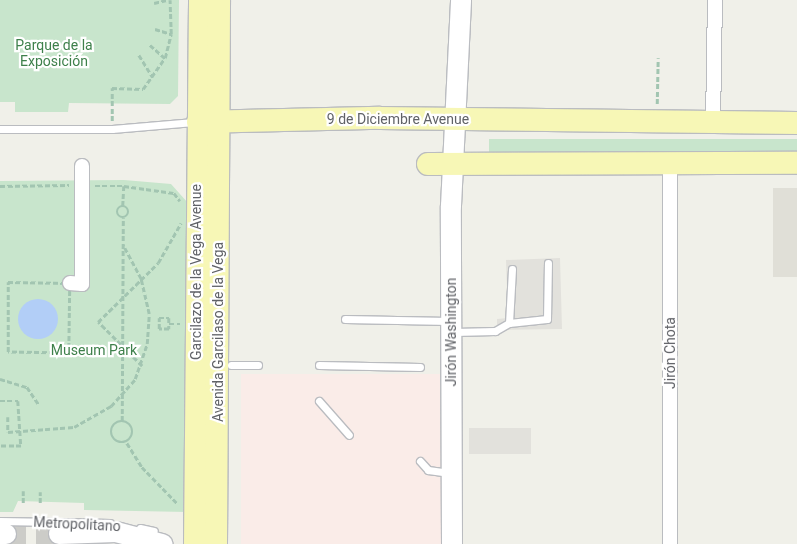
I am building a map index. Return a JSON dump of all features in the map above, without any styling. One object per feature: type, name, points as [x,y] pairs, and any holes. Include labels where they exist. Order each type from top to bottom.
[{"type":"main road","points":[[200,0],[216,121],[231,365],[217,539]]},
{"type":"main road","points":[[216,121],[220,0]]},
{"type":"main road","points":[[216,121],[233,0]]},
{"type":"main road","name":"9 de Diciembre Avenue","points":[[216,121],[456,120],[713,124],[797,123]]},
{"type":"main road","name":"Avenida Garcilaso de la Vega","points":[[216,121],[217,539]]},
{"type":"main road","points":[[428,164],[797,163]]},
{"type":"street","name":"Jirón Washington","points":[[452,544],[450,326],[453,164],[462,0]]},
{"type":"street","points":[[713,124],[715,0]]},
{"type":"street","name":"Jirón Chota","points":[[670,162],[670,544]]},
{"type":"street","points":[[70,284],[82,284],[82,166]]},
{"type":"street","points":[[60,534],[116,532],[158,538]]},
{"type":"lane","name":"9 de Diciembre Avenue","points":[[0,129],[112,130],[216,121]]},
{"type":"lane","points":[[345,319],[495,331],[510,323],[547,319],[548,263]]},
{"type":"lane","points":[[510,323],[512,269]]},
{"type":"lane","points":[[231,365],[258,365]]},
{"type":"lane","points":[[319,365],[420,367]]},
{"type":"lane","points":[[319,401],[348,435]]},
{"type":"lane","points":[[420,461],[428,470],[451,473]]},
{"type":"lane","name":"Metropolitano","points":[[2,530],[97,522],[158,538]]},
{"type":"path","points":[[112,130],[112,88],[143,89],[165,58],[171,34],[169,0],[154,3]]},
{"type":"path","points":[[155,29],[171,34]]},
{"type":"path","points":[[150,45],[165,58]]},
{"type":"path","points":[[139,55],[153,77]]},
{"type":"path","points":[[657,123],[658,58]]},
{"type":"path","points":[[124,186],[174,193],[185,206]]},
{"type":"path","points":[[123,218],[130,213],[125,206],[117,212],[123,218],[122,421],[111,433],[116,442],[127,443]]},
{"type":"path","points":[[142,366],[98,322],[162,258],[184,214]]},
{"type":"path","points":[[8,417],[8,432],[74,427],[122,396],[142,366],[149,323],[142,279],[123,245]]},
{"type":"path","points":[[8,282],[70,284],[69,353],[8,352],[8,282]]},
{"type":"path","points":[[159,318],[169,318],[169,324],[169,329],[159,329],[159,318]]},
{"type":"path","points":[[169,324],[184,324]]},
{"type":"path","points":[[0,378],[27,387],[39,405]]},
{"type":"path","points":[[0,401],[18,401],[21,432],[21,446],[0,446]]},
{"type":"path","points":[[122,421],[133,430],[127,443]]},
{"type":"path","points":[[127,443],[142,466],[179,505]]},
{"type":"path","points":[[23,491],[23,503]]},
{"type":"path","points":[[40,492],[40,504]]},
{"type":"shaded area","points":[[773,188],[797,188],[797,277],[773,277]]},
{"type":"shaded area","points":[[560,258],[562,329],[497,330],[497,319],[508,318],[506,260]]},
{"type":"shaded area","points":[[241,374],[443,374],[443,544],[241,544]]},
{"type":"shaded area","points":[[469,428],[531,428],[531,454],[469,454]]},
{"type":"green space","name":"Parque de la Exposición","points":[[0,0],[179,0],[178,96],[170,104],[69,103],[68,112],[15,112],[15,102],[0,102]]},
{"type":"green space","points":[[489,139],[797,139],[797,153],[489,153]]},
{"type":"green space","name":"Museum Park","points":[[124,180],[171,184],[188,203],[187,512],[84,510],[84,503],[18,501],[13,512],[0,512],[0,181]]},
{"type":"water","points":[[42,299],[49,302],[55,308],[58,319],[57,327],[49,336],[42,339],[34,339],[27,336],[19,327],[18,315],[21,308],[30,300]]},
{"type":"tunnel","points":[[6,534],[59,534]]}]
